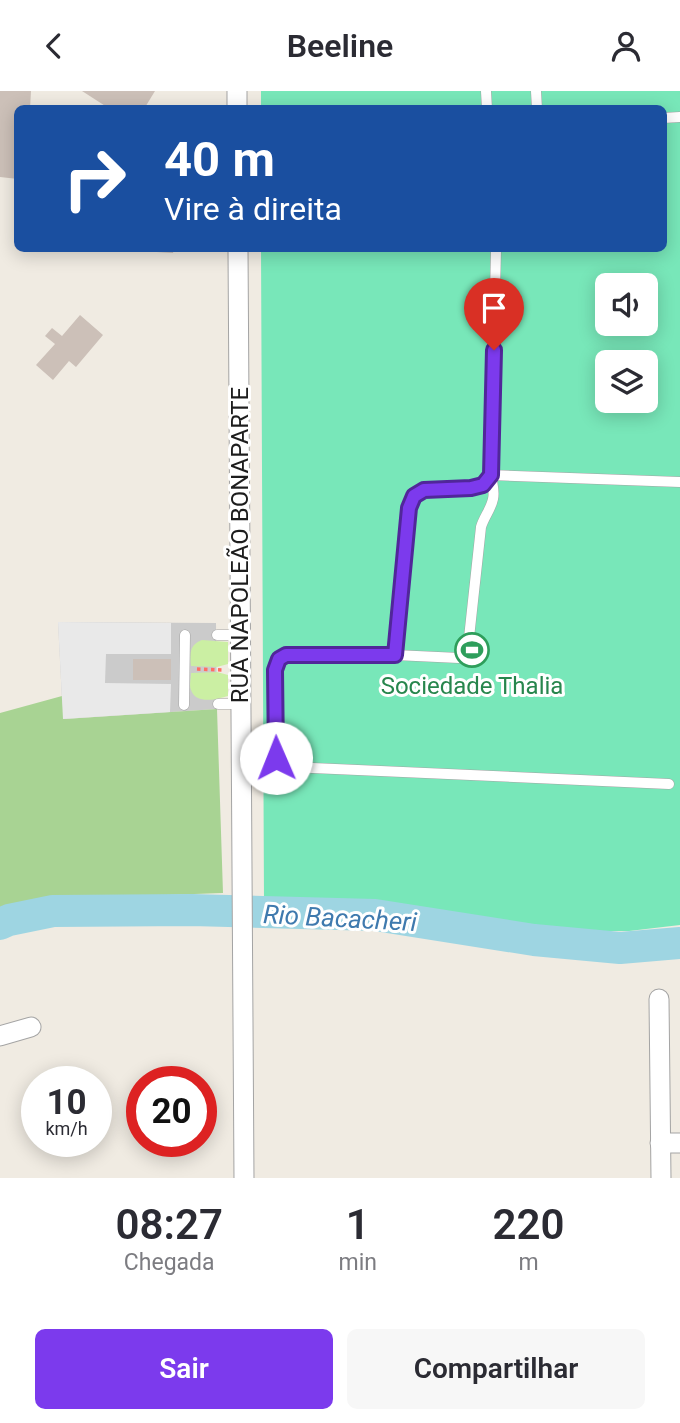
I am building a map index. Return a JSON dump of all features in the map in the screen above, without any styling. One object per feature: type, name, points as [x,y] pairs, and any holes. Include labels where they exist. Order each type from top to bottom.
[{"type":"street","name":"RUA NAPOLEÃO BONAPARTE","points":[[238,252],[244,1178]]},
{"type":"street","points":[[659,999],[670,1143],[661,1178]]},
{"type":"street","points":[[0,1037],[31,1027]]},
{"type":"lane","points":[[496,252],[491,475],[494,495],[481,527],[465,656],[286,655],[279,659],[275,670],[276,758],[281,765],[304,767],[669,784]]},
{"type":"lane","points":[[491,475],[680,482]]},
{"type":"lane","points":[[395,655],[409,508],[414,496],[424,490],[483,485],[491,475]]},
{"type":"lane","points":[[184,705],[185,635]]},
{"type":"lane","points":[[217,635],[240,635]]},
{"type":"lane","points":[[218,704],[241,704]]},
{"type":"path","points":[[184,669],[241,669]]},
{"type":"shaded area","points":[[58,622],[216,623],[217,709],[63,719]]},
{"type":"shaded area","points":[[58,622],[171,623],[171,654],[106,654],[105,683],[171,684],[170,712],[63,719]]},
{"type":"green space","name":"Sociedade Thalia","points":[[261,91],[680,91],[680,925],[629,931],[528,931],[427,909],[350,902],[264,900],[261,252],[667,252],[667,105],[261,105]]},
{"type":"green space","points":[[202,640],[228,642],[228,664],[217,667],[191,666],[193,647]]},
{"type":"green space","points":[[217,672],[228,675],[228,696],[208,700],[197,698],[190,686],[191,673]]},
{"type":"green space","points":[[62,696],[64,719],[217,709],[223,893],[53,899],[0,925],[0,713]]},
{"type":"building","points":[[0,91],[31,91],[30,105],[14,105],[14,179],[0,177]]},
{"type":"building","points":[[82,91],[155,91],[146,105],[104,105]]},
{"type":"building","points":[[80,315],[103,335],[76,367],[69,361],[53,380],[36,365],[55,344],[45,336],[52,328],[62,336]]},
{"type":"building","points":[[133,659],[171,659],[171,680],[133,680]]},
{"type":"waterway","name":"Rio Bacacheri","points":[[0,924],[53,911],[192,910],[375,915],[534,940],[620,948],[680,943]]},
{"type":"place","name":"Sociedade Thalia","points":[[472,650]]},
{"type":"route","points":[[276,758],[275,670],[279,659],[286,655],[395,655],[409,508],[414,496],[424,490],[483,485],[491,475],[494,350]]}]
